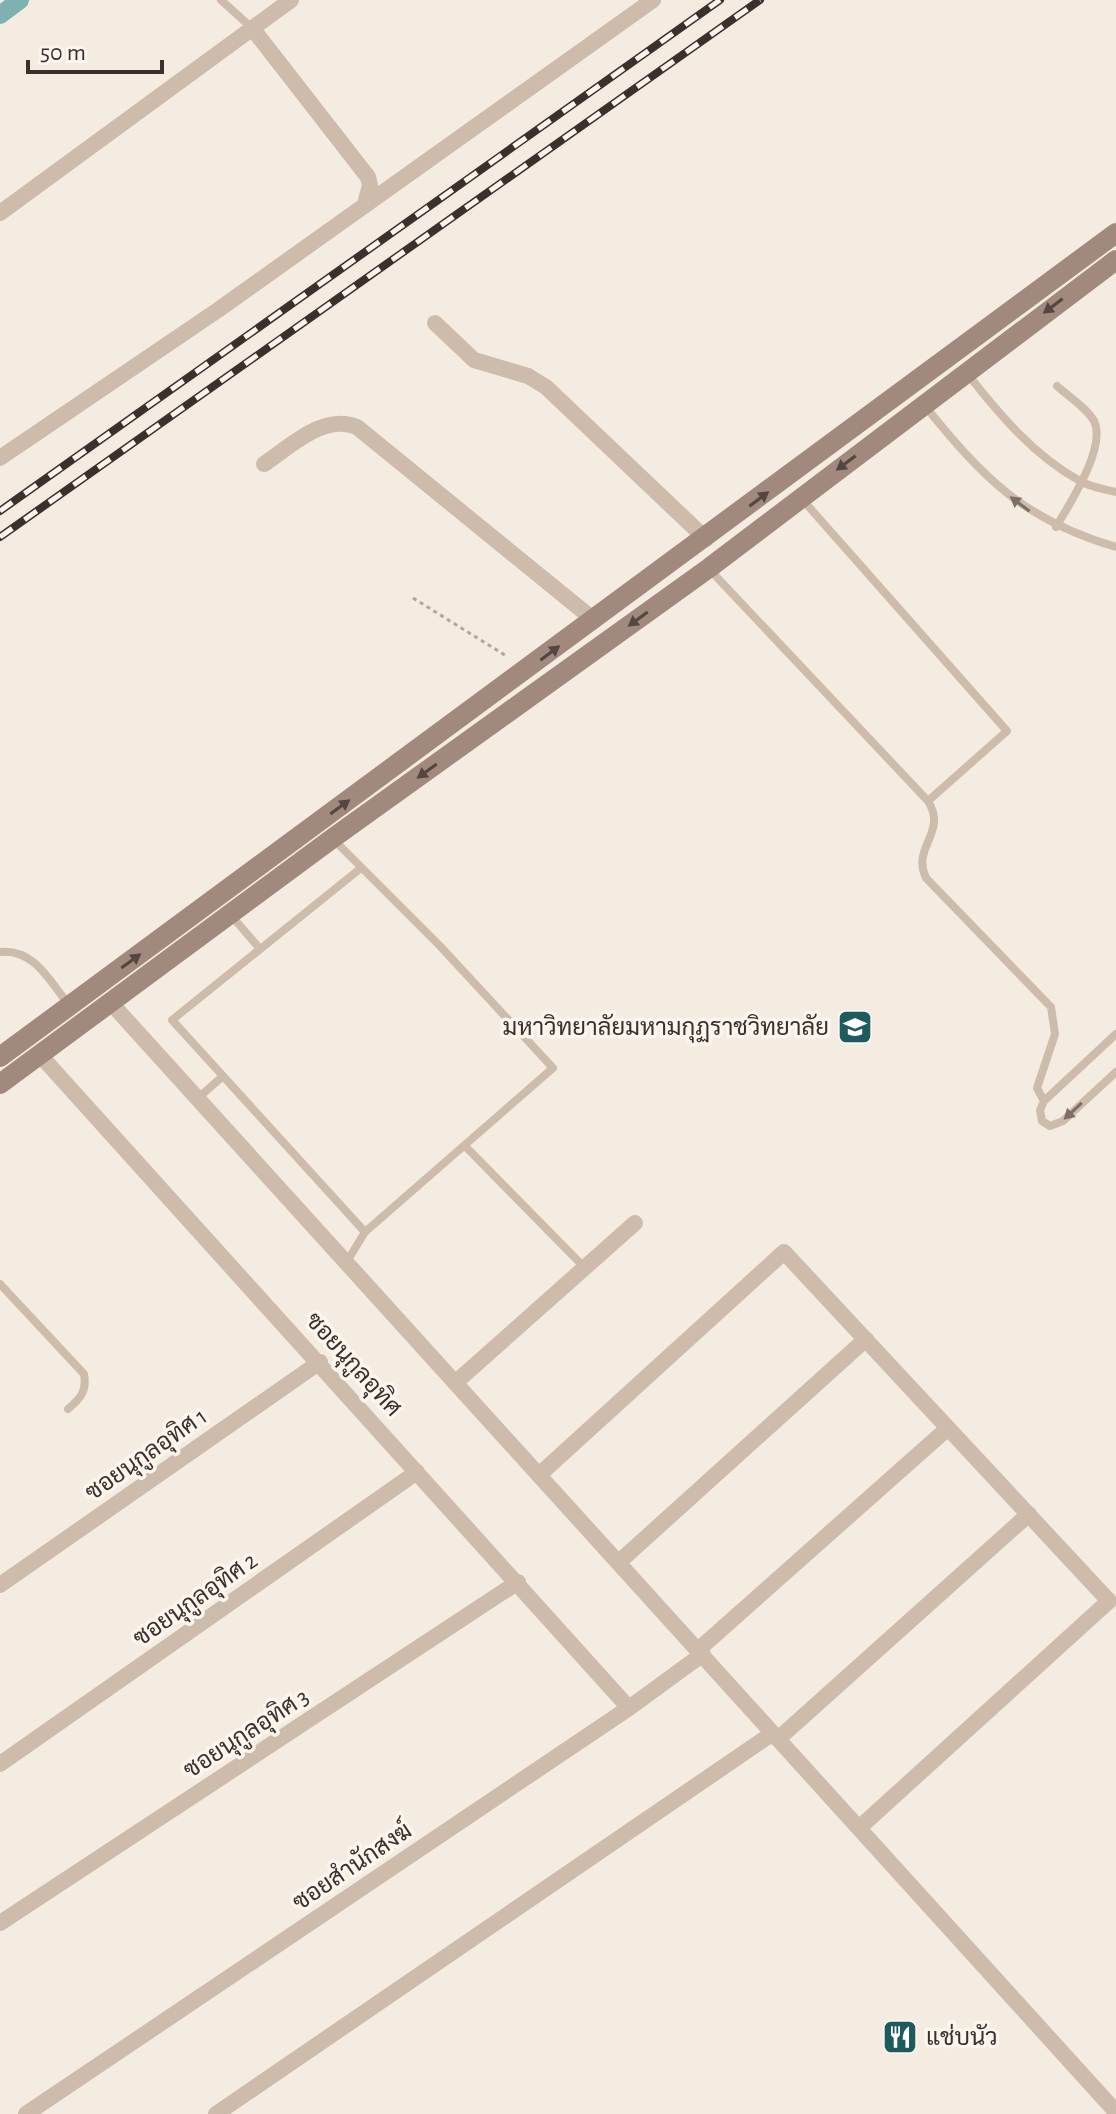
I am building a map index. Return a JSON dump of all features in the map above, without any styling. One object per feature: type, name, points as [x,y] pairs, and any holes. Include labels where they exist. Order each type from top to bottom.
[{"type":"main road","points":[[0,1084],[333,838],[709,568],[923,404],[959,364],[1116,233]]},
{"type":"main road","points":[[0,1057],[909,387],[959,364],[1116,260]]},
{"type":"main road","points":[[909,387],[923,404]]},
{"type":"main road","points":[[97,985],[111,1003]]},
{"type":"street","points":[[0,213],[291,0]]},
{"type":"street","points":[[0,458],[218,310],[653,0]]},
{"type":"street","points":[[252,28],[368,177],[370,185],[365,204]]},
{"type":"street","points":[[435,323],[474,360],[528,376],[546,387],[706,539]]},
{"type":"street","points":[[264,464],[323,427],[341,423],[357,427],[594,620]]},
{"type":"street","points":[[111,1003],[1116,2112]]},
{"type":"street","name":"ซอยนุกูลอุทิศ","points":[[40,1055],[629,1708]]},
{"type":"street","points":[[455,1383],[635,1223]]},
{"type":"street","points":[[539,1475],[784,1252],[1109,1601],[859,1828]]},
{"type":"street","points":[[619,1562],[866,1339]]},
{"type":"street","name":"ซอยนุกูลอุทิศ 1","points":[[0,1585],[320,1362]]},
{"type":"street","name":"ซอยสำนักสงฆ์","points":[[26,2114],[629,1708],[700,1652],[948,1428]]},
{"type":"street","name":"ซอยนุกูลอุทิศ 2","points":[[0,1764],[417,1472]]},
{"type":"street","points":[[216,2114],[776,1736],[1029,1514]]},
{"type":"street","name":"ซอยนุกูลอุทิศ 3","points":[[0,1923],[518,1582]]},
{"type":"lane","points":[[221,0],[252,28]]},
{"type":"lane","points":[[959,364],[1007,423],[1082,483],[1116,492]]},
{"type":"lane","points":[[1056,527],[1082,483],[1096,437],[1095,423],[1057,386]]},
{"type":"lane","points":[[923,404],[968,459],[1006,493],[1056,527],[1116,547]]},
{"type":"lane","points":[[800,498],[1007,731],[928,801]]},
{"type":"lane","points":[[709,568],[928,801],[936,814],[936,825],[923,859],[926,878],[1051,1007],[1055,1034],[1040,1071],[1037,1088],[1044,1101]]},
{"type":"lane","points":[[333,838],[440,946],[553,1068],[365,1232],[346,1263]]},
{"type":"lane","points":[[361,868],[172,1020],[365,1232]]},
{"type":"lane","points":[[230,914],[260,949]]},
{"type":"lane","points":[[0,952],[11,951],[33,960],[70,1005]]},
{"type":"lane","points":[[1116,1034],[1044,1101],[1040,1110],[1042,1121],[1050,1126],[1063,1121],[1116,1072]]},
{"type":"lane","points":[[197,1099],[223,1076]]},
{"type":"lane","points":[[466,1147],[585,1268]]},
{"type":"lane","points":[[0,1284],[84,1374],[86,1386],[81,1397],[68,1409]]},
{"type":"path","points":[[413,598],[528,669]]},
{"type":"waterway","points":[[0,15],[20,0]]},
{"type":"railway","points":[[0,511],[720,0]]},
{"type":"railway","points":[[0,537],[760,0]]},
{"type":"place","name":"มหาวิทยาลัยมหามกุฏราชวิทยาลัย","points":[[855,1027]]},
{"type":"place","name":"แช่บนัว","points":[[900,2037]]}]
